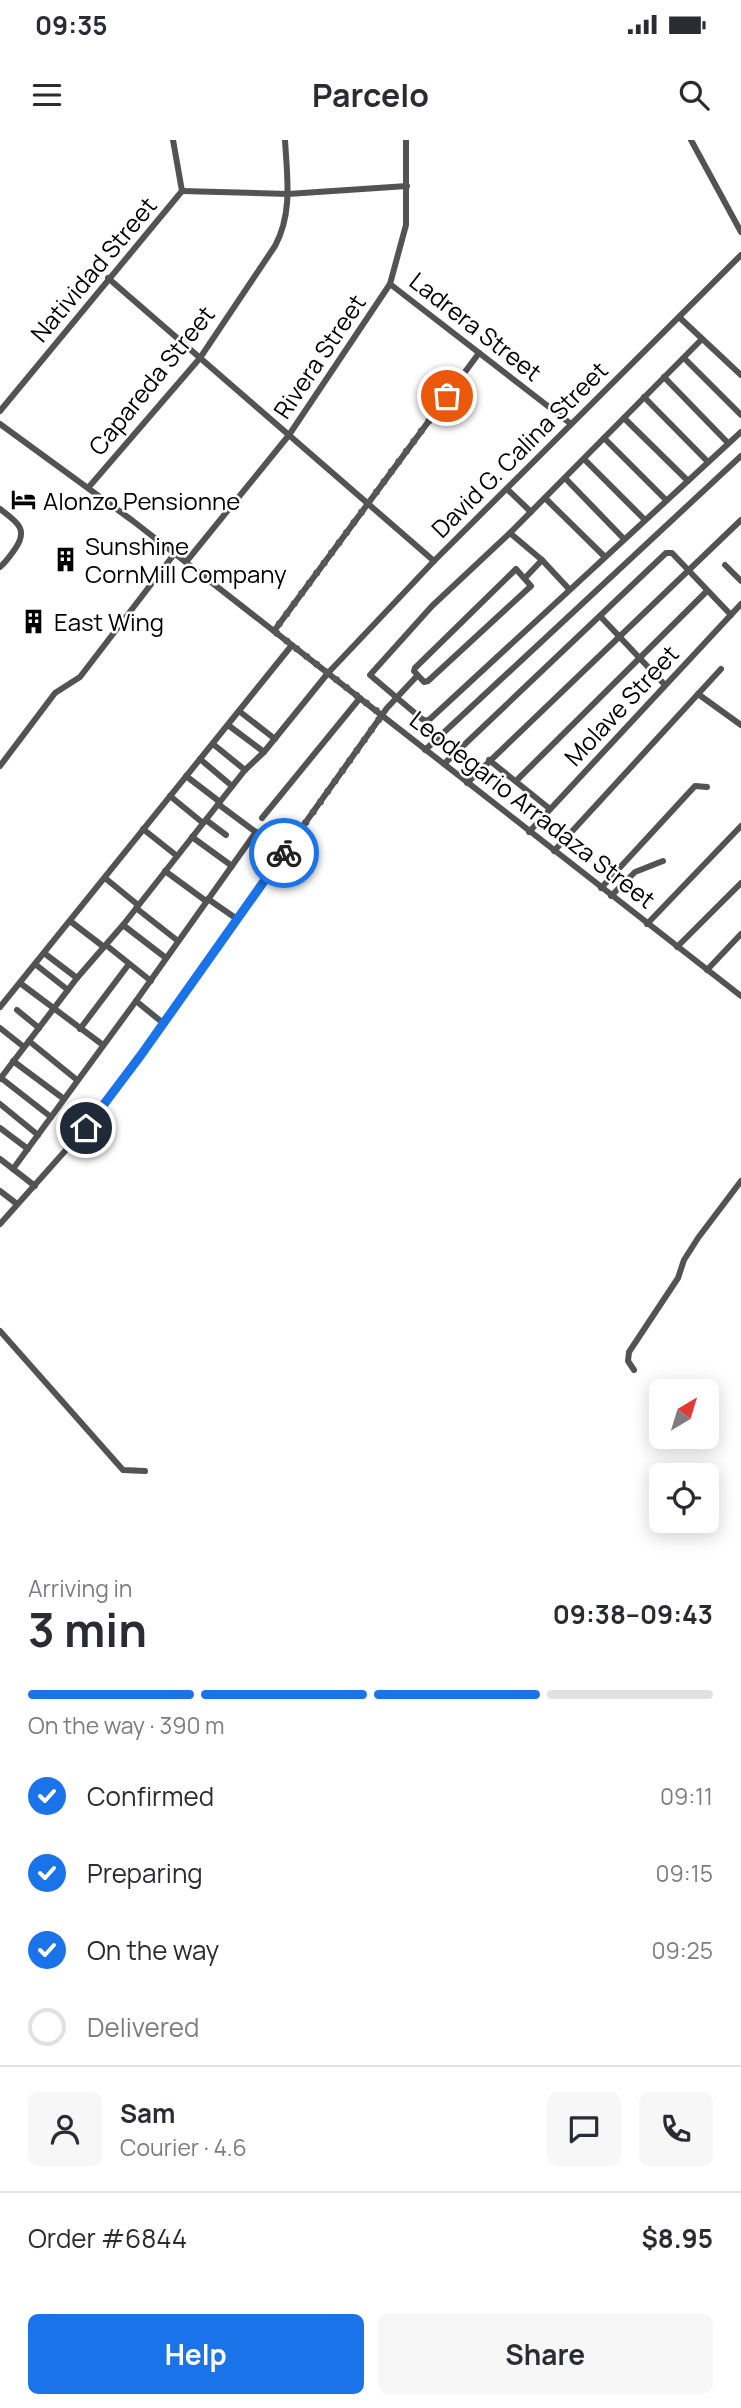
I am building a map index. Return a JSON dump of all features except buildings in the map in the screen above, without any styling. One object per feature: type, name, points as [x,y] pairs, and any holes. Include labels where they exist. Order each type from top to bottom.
[{"type":"street","name":"Natividad Street","points":[[0,411],[182,191],[173,140]]},
{"type":"street","name":"Capareda Street","points":[[88,488],[200,358],[281,235],[287,213],[288,194],[285,140]]},
{"type":"street","name":"Rivera Street","points":[[186,562],[289,435],[390,284],[405,236],[406,140]]},
{"type":"street","points":[[691,140],[741,232]]},
{"type":"street","points":[[182,191],[288,194],[407,186]]},
{"type":"street","name":"David G. Calina Street","points":[[0,1079],[77,978],[123,925],[232,786],[264,752],[328,673],[434,561],[741,255]]},
{"type":"street","points":[[108,278],[434,561]]},
{"type":"street","name":"Ladrera Street","points":[[390,284],[571,424]]},
{"type":"street","points":[[679,317],[741,375]]},
{"type":"street","points":[[702,339],[510,533],[432,606],[370,675],[422,719],[430,719],[741,432]]},
{"type":"street","points":[[274,631],[479,353]]},
{"type":"street","points":[[684,358],[741,415]]},
{"type":"street","points":[[664,377],[728,443]]},
{"type":"street","points":[[644,397],[708,462]]},
{"type":"street","points":[[624,418],[688,481]]},
{"type":"street","name":"Leodegario Arradaza Street","points":[[0,424],[186,562],[611,896],[740,993]]},
{"type":"street","points":[[604,438],[666,500]]},
{"type":"street","points":[[425,750],[741,456]]},
{"type":"street","points":[[584,459],[645,520]]},
{"type":"street","points":[[565,478],[624,539]]},
{"type":"street","points":[[505,490],[529,513]]},
{"type":"street","points":[[545,498],[604,556]]},
{"type":"street","points":[[0,509],[23,532],[21,540],[0,567]]},
{"type":"street","points":[[467,783],[741,520]]},
{"type":"street","points":[[510,533],[542,560],[569,589]]},
{"type":"street","points":[[444,764],[667,553],[672,553],[731,615]]},
{"type":"street","points":[[0,766],[55,694],[76,682],[175,554]]},
{"type":"street","points":[[525,578],[542,560]]},
{"type":"street","points":[[725,565],[741,581]]},
{"type":"street","points":[[516,569],[525,578],[531,586],[466,647],[426,683],[416,677],[415,668],[516,569]]},
{"type":"street","points":[[516,781],[707,591]]},
{"type":"street","name":"Molave Street","points":[[529,832],[741,604]]},
{"type":"street","points":[[600,616],[665,685]]},
{"type":"street","points":[[0,1007],[292,645]]},
{"type":"street","points":[[554,851],[722,668]]},
{"type":"street","points":[[0,1224],[98,1114],[395,697],[416,677]]},
{"type":"street","points":[[698,694],[741,725]]},
{"type":"street","points":[[262,818],[360,698]]},
{"type":"street","points":[[239,711],[275,739]]},
{"type":"street","points":[[228,725],[264,752]]},
{"type":"street","points":[[212,744],[245,770]]},
{"type":"street","points":[[200,759],[232,786]]},
{"type":"street","points":[[489,760],[550,809]]},
{"type":"street","points":[[186,776],[284,853]]},
{"type":"street","points":[[601,888],[695,786],[707,787]]},
{"type":"street","points":[[170,796],[226,835]]},
{"type":"street","points":[[647,924],[741,826]]},
{"type":"street","points":[[144,829],[177,856]]},
{"type":"street","points":[[13,1169],[256,832]]},
{"type":"street","points":[[192,837],[232,866]]},
{"type":"street","points":[[611,896],[635,872],[663,861]]},
{"type":"street","points":[[165,871],[237,919]]},
{"type":"street","points":[[105,878],[178,941]]},
{"type":"street","points":[[677,947],[741,883]]},
{"type":"street","points":[[70,921],[150,981]]},
{"type":"street","points":[[123,925],[166,958]]},
{"type":"street","points":[[707,970],[741,934]]},
{"type":"street","points":[[44,953],[77,978]]},
{"type":"street","points":[[35,964],[68,990]]},
{"type":"street","points":[[80,1029],[129,964]]},
{"type":"street","points":[[20,982],[103,1045]]},
{"type":"street","points":[[136,1001],[163,1023]]},
{"type":"street","points":[[17,1010],[39,1028]]},
{"type":"street","points":[[0,1041],[3,1030],[78,1080]]},
{"type":"street","points":[[13,1061],[64,1100]]},
{"type":"street","points":[[0,1079],[51,1117]]},
{"type":"street","points":[[0,1104],[38,1135]]},
{"type":"street","points":[[0,1128],[28,1149]]},
{"type":"street","points":[[0,1160],[35,1186]]},
{"type":"street","points":[[634,1370],[628,1361],[629,1352],[678,1278],[684,1260],[698,1238],[741,1181]]},
{"type":"street","points":[[0,1191],[17,1204]]},
{"type":"street","points":[[0,1331],[123,1470],[145,1471]]},
{"type":"way so far","points":[[284,853],[382,715],[274,631],[447,396]]},
{"type":"place","name":"Alonzo Pensionne","points":[[23,500]]},
{"type":"place","name":"Sunshine CornMill Company","points":[[65,559]]},
{"type":"place","name":"East Wing","points":[[34,621]]},
{"type":"route","points":[[86,1128],[284,853]]}]
